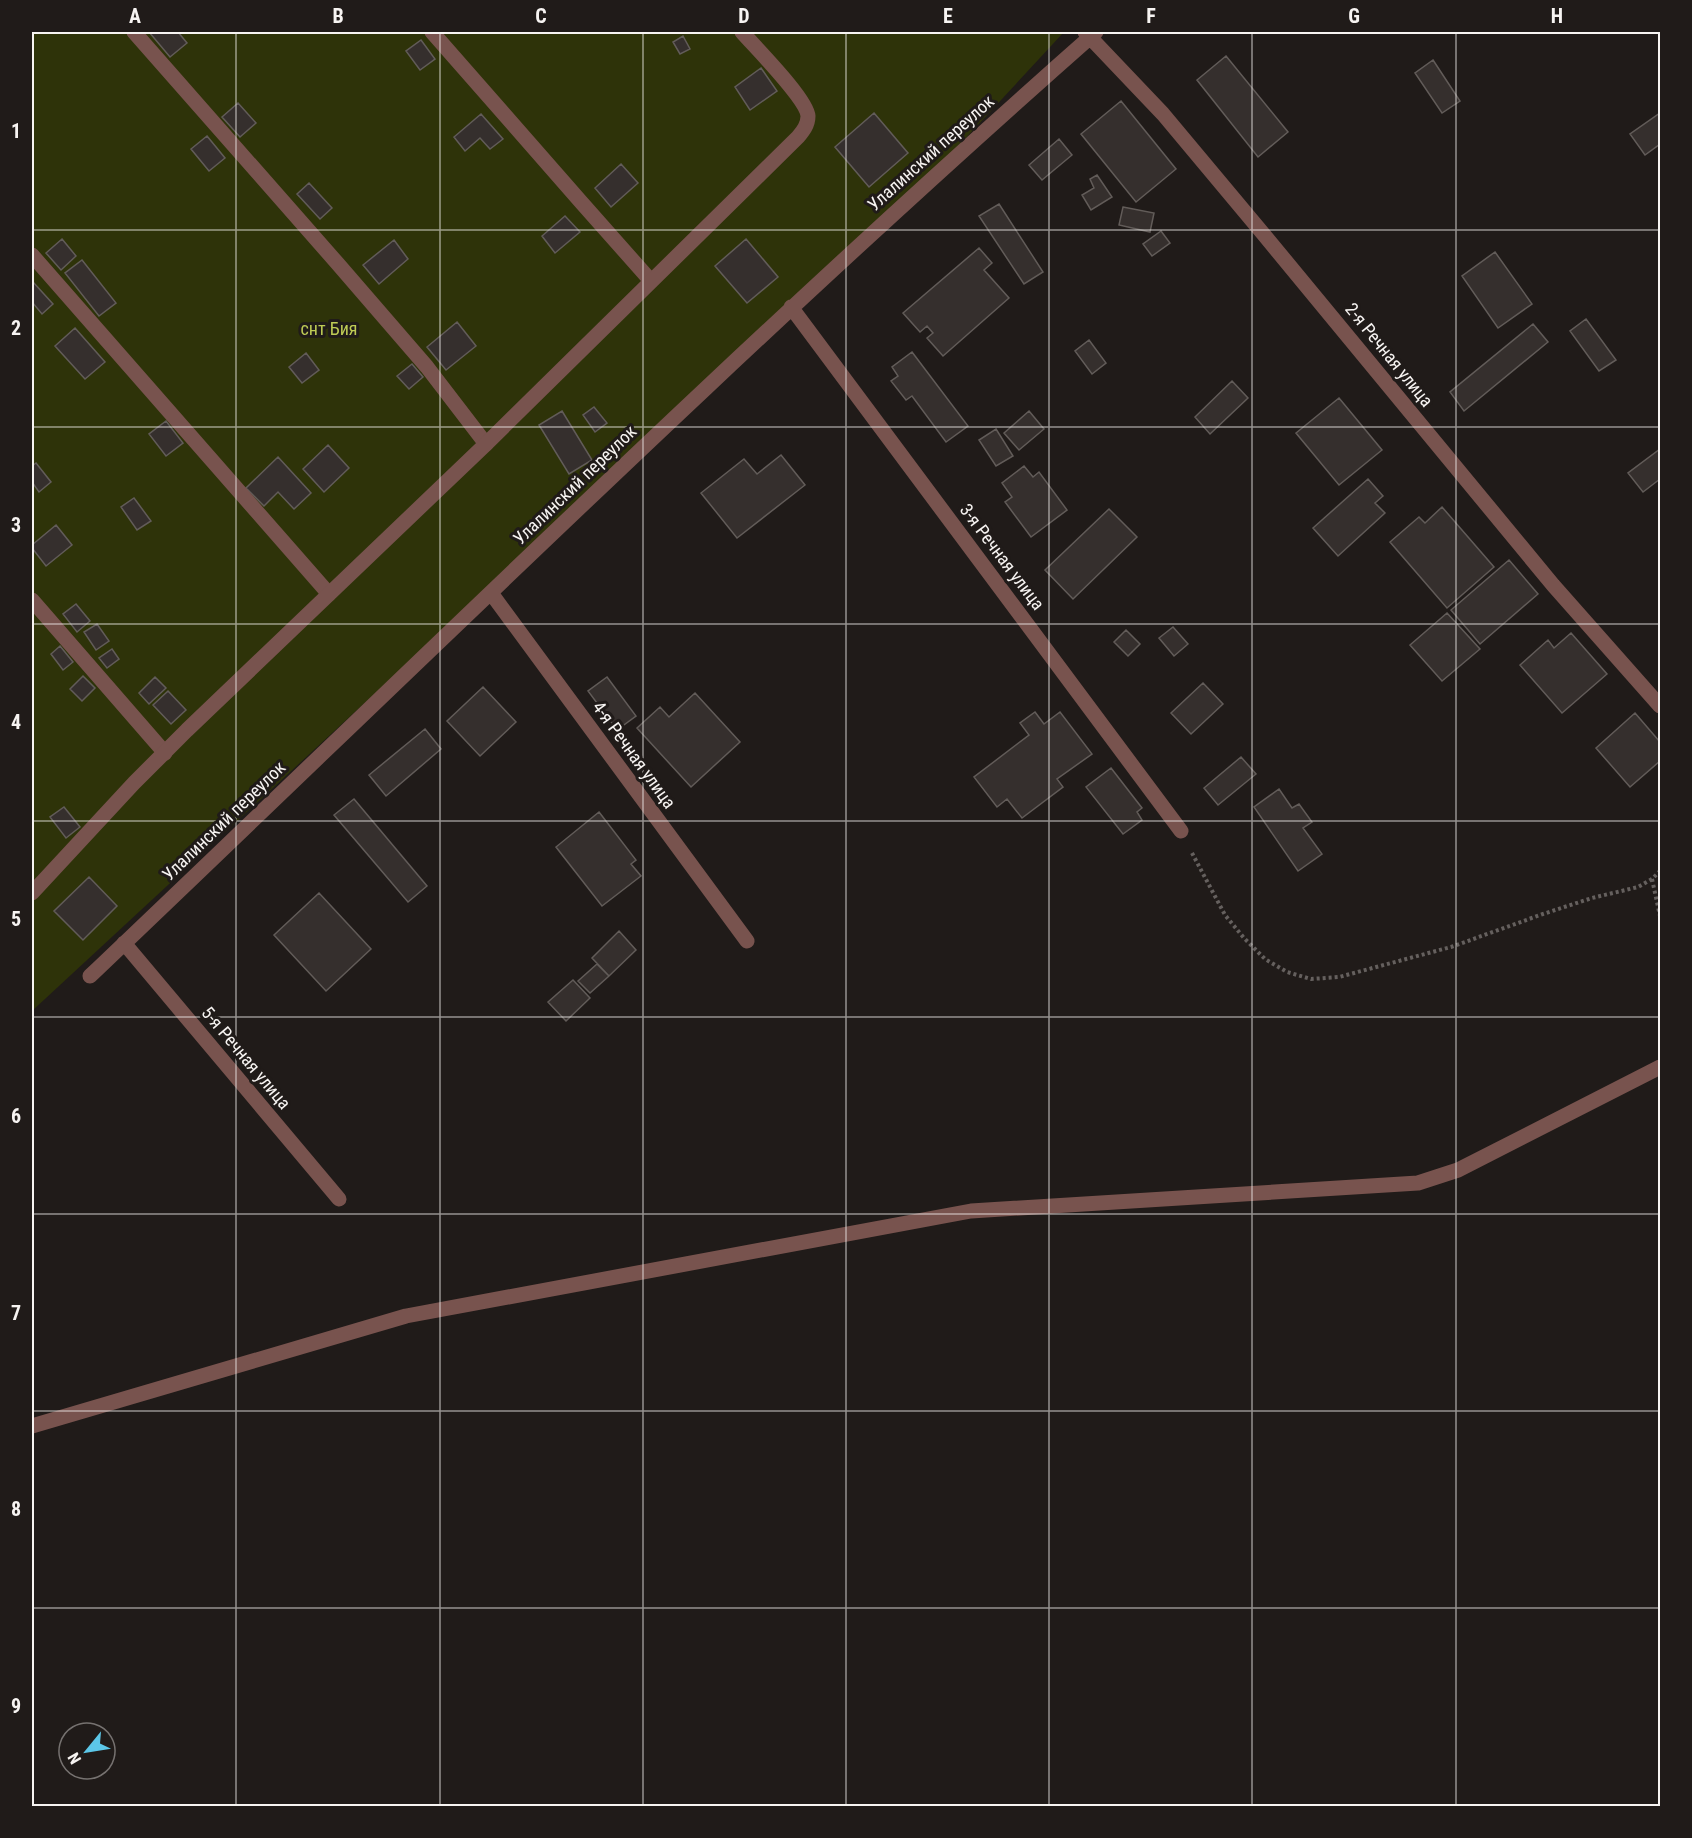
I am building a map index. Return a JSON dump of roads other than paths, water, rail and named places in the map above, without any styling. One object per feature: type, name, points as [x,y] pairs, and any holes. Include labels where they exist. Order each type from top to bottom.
[{"type":"street","points":[[134,32],[420,358],[486,444]]},
{"type":"street","points":[[432,32],[651,281]]},
{"type":"street","points":[[32,892],[165,753],[486,444],[798,137],[806,127],[808,116],[804,106],[786,80],[742,32]]},
{"type":"street","name":"Улалинский переулок","points":[[90,976],[791,307],[1090,33]]},
{"type":"street","name":"2-я Речная улица","points":[[1090,33],[1163,114],[1553,585],[1660,706]]},
{"type":"street","points":[[32,255],[329,594]]},
{"type":"street","name":"3-я Речная улица","points":[[791,307],[1181,831]]},
{"type":"street","name":"4-я Речная улица","points":[[490,593],[747,941]]},
{"type":"street","points":[[32,600],[165,753]]},
{"type":"street","name":"5-я Речная улица","points":[[124,943],[339,1199]]},
{"type":"street","points":[[32,1426],[406,1316],[971,1211],[1418,1183],[1458,1170],[1660,1067]]},
{"type":"park label","name":"снт Бия","points":[[329,329]]}]
